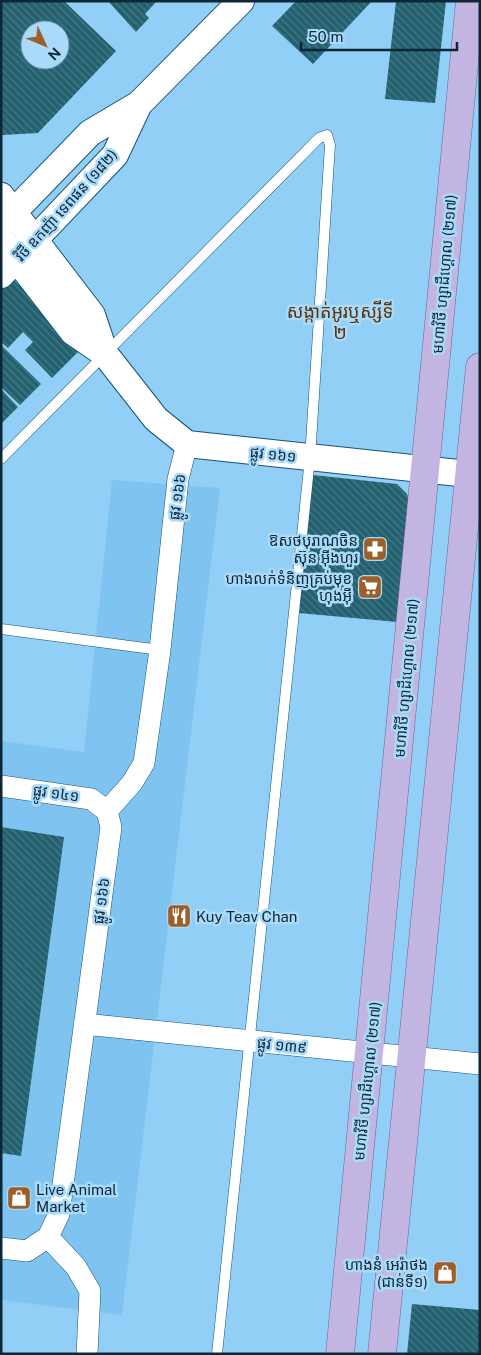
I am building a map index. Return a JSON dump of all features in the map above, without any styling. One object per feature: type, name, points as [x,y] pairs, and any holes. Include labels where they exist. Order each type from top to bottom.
[{"type":"main road","name":"មហាវិថី ហ្សាដឹហ្គោល (២១៧)","points":[[340,1354],[426,470],[472,57],[470,1]]},
{"type":"main road","points":[[382,1354],[474,475],[480,367]]},
{"type":"street","name":"វិថី ឧកញ៉ា ទេពផន (១៨២)","points":[[5,211],[90,133],[139,104],[241,1]]},
{"type":"street","name":"វិថី ឧកញ៉ា ទេពផន (១៨២)","points":[[6,257],[34,240],[115,155],[139,104]]},
{"type":"street","points":[[5,211],[34,240],[92,315],[105,354]]},
{"type":"street","points":[[6,257],[74,332],[105,354],[156,419],[187,444]]},
{"type":"street","name":"ផ្លូវ ១៦១","points":[[187,444],[474,475]]},
{"type":"street","name":"ផ្លូវ ១៦៦","points":[[48,1237],[59,1214],[111,828],[107,811],[132,783],[144,763],[160,650],[178,479],[187,444]]},
{"type":"street","name":"ផ្លូវ ១៤១","points":[[1,786],[92,798],[107,811]]},
{"type":"street","name":"ផ្លូវ ១៣៩","points":[[84,1024],[480,1064]]},
{"type":"street","points":[[1,1248],[27,1251],[48,1237],[76,1267],[90,1292],[87,1354]]},
{"type":"lane","points":[[1,459],[319,138],[327,136],[330,145],[310,458],[217,1354]]},
{"type":"lane","points":[[1,629],[160,650]]},
{"type":"shaded area","points":[[112,480],[220,488],[122,1315],[1,1300],[1,741],[84,752]]},
{"type":"building","points":[[1,1],[64,1],[116,51],[38,133],[1,134]]},
{"type":"building","points":[[108,1],[157,1],[145,14],[149,18],[136,32]]},
{"type":"building","points":[[296,1],[372,1],[313,64],[272,26]]},
{"type":"building","points":[[396,1],[446,1],[435,103],[385,99]]},
{"type":"building","points":[[7,273],[82,348],[52,378],[25,350],[33,342],[23,332],[8,348],[1,342],[1,279]]},
{"type":"building","points":[[1,345],[41,384],[20,405],[1,387]]},
{"type":"building","points":[[1,389],[18,407],[1,424]]},
{"type":"building","points":[[313,475],[397,484],[407,494],[409,500],[397,622],[299,613]]},
{"type":"building","points":[[1,827],[64,837],[21,1156],[1,1153]]},
{"type":"building","points":[[412,1304],[480,1310],[480,1354],[407,1354]]},
{"type":"place","name":"ឱសថបុរាណចិន ស៊ុន អ៊ីងហួរ","points":[[375,549]]},
{"type":"place","name":"ហាងលក់ទំនិញគ្រប់មុខ ហុងអ៊ី","points":[[370,587]]},
{"type":"place","name":"Kuy Teav Chan","points":[[179,916]]},
{"type":"place","name":"Live Animal Market","points":[[19,1198]]},
{"type":"place","name":"ហាងនំ អេរ៉ាថង (ជាន់ទី១)","points":[[445,1273]]},
{"type":"district","name":"សង្កាត់អូរឬស្សីទី ២","points":[[340,321]]}]
